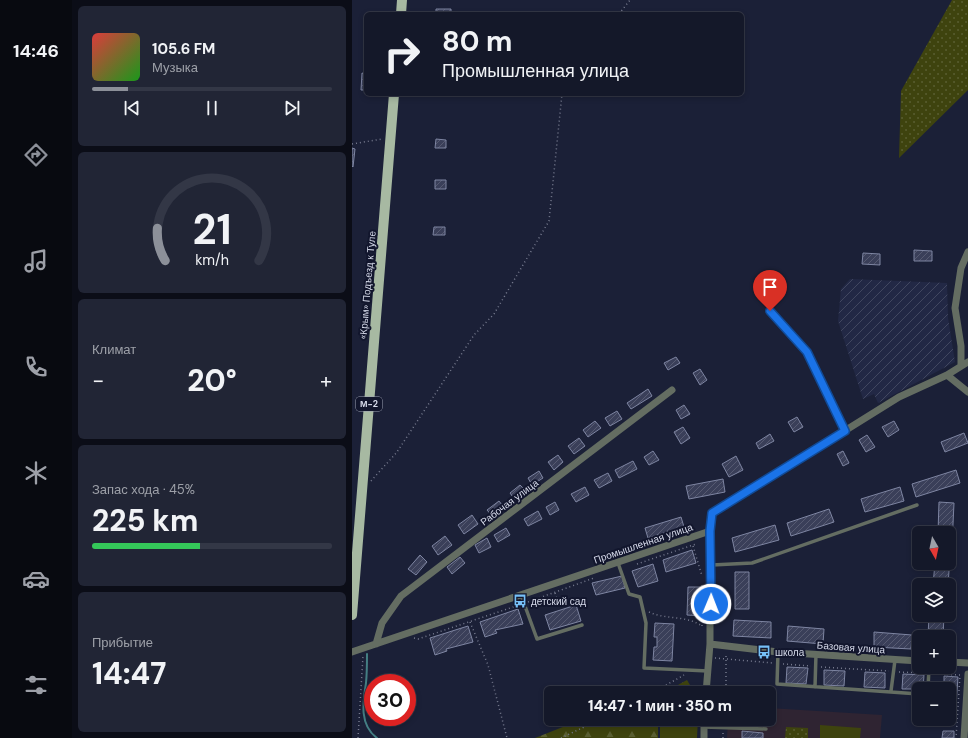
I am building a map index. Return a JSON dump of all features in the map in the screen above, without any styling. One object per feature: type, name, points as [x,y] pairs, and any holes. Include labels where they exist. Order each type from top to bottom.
[{"type":"main road","points":[[400,12],[402,0]]},
{"type":"main road","name":"«Крым» Подъезд к Туле","points":[[352,614],[354,574],[394,96]]},
{"type":"street","points":[[961,366],[961,346],[955,308],[961,268],[968,252]]},
{"type":"street","points":[[707,686],[710,644],[712,565],[710,531],[712,513],[899,397],[947,375],[968,362]]},
{"type":"street","points":[[947,375],[968,392]]},
{"type":"street","name":"Рабочая улица","points":[[376,644],[382,623],[401,596],[672,390]]},
{"type":"street","name":"Промышленная улица","points":[[352,652],[710,531]]},
{"type":"street","name":"Базовая улица","points":[[710,644],[778,652],[912,661]]},
{"type":"street","points":[[956,662],[968,663]]},
{"type":"street","points":[[964,738],[968,674]]},
{"type":"street","points":[[704,726],[704,738]]},
{"type":"lane","points":[[770,311],[807,352],[845,431]]},
{"type":"lane","points":[[712,565],[752,563],[917,505]]},
{"type":"lane","points":[[618,563],[629,594],[640,597],[646,623],[644,668],[708,671]]},
{"type":"lane","points":[[521,595],[537,639],[582,625]]},
{"type":"lane","points":[[778,652],[776,684],[912,693]]},
{"type":"lane","points":[[815,686],[816,654]]},
{"type":"lane","points":[[891,691],[895,660]]},
{"type":"lane","points":[[735,726],[766,729]]},
{"type":"path","points":[[621,12],[630,0]]},
{"type":"path","points":[[362,491],[398,452],[474,335],[494,314],[549,221],[562,96]]},
{"type":"path","points":[[352,144],[390,137]]},
{"type":"path","points":[[635,565],[693,546],[698,542]]},
{"type":"path","points":[[693,546],[702,575],[702,626]]},
{"type":"path","points":[[405,634],[418,640],[598,577]]},
{"type":"path","points":[[555,592],[560,608]]},
{"type":"path","points":[[643,610],[659,617],[693,620],[710,630]]},
{"type":"path","points":[[470,622],[488,665],[507,738]]},
{"type":"path","points":[[725,645],[727,660],[726,686]]},
{"type":"path","points":[[358,738],[363,648]]},
{"type":"path","points":[[709,657],[778,664],[912,673]]},
{"type":"path","points":[[664,686],[691,671]]},
{"type":"path","points":[[944,674],[960,675],[956,738]]},
{"type":"path","points":[[561,738],[586,726]]},
{"type":"shaded area","points":[[850,279],[947,283],[948,318],[955,362],[878,403],[874,394],[863,399],[838,321],[841,289]]},
{"type":"shaded area","points":[[776,708],[882,715],[880,738],[727,738],[728,726],[776,726]]},
{"type":"green space","points":[[952,0],[968,0],[968,90],[899,158],[901,91]]},
{"type":"green space","points":[[687,680],[690,685],[690,686],[676,686]]},
{"type":"green space","points":[[820,725],[861,728],[860,738],[820,738]]},
{"type":"green space","points":[[565,726],[658,726],[658,738],[535,738]]},
{"type":"green space","points":[[660,726],[698,726],[697,738],[660,738]]},
{"type":"green space","points":[[786,727],[808,728],[808,738],[785,738]]},
{"type":"building","points":[[436,9],[451,9],[451,12],[436,12]]},
{"type":"building","points":[[362,73],[364,74],[364,90],[361,90]]},
{"type":"building","points":[[436,139],[446,140],[446,148],[435,148]]},
{"type":"building","points":[[352,148],[355,149],[353,167],[352,166]]},
{"type":"building","points":[[435,180],[446,180],[446,189],[435,189]]},
{"type":"building","points":[[434,227],[445,227],[445,235],[433,235]]},
{"type":"building","points":[[914,250],[932,251],[932,261],[914,261]]},
{"type":"building","points":[[863,253],[880,254],[880,265],[862,264]]},
{"type":"building","points":[[676,357],[680,363],[668,370],[664,363]]},
{"type":"building","points":[[700,369],[707,380],[700,385],[693,373]]},
{"type":"building","points":[[648,389],[652,396],[631,409],[627,403]]},
{"type":"building","points":[[684,405],[690,414],[681,419],[676,410]]},
{"type":"building","points":[[617,411],[622,419],[610,426],[605,418]]},
{"type":"building","points":[[797,417],[803,427],[794,432],[788,422]]},
{"type":"building","points":[[595,421],[601,428],[588,437],[583,430]]},
{"type":"building","points":[[894,421],[899,430],[888,437],[882,427]]},
{"type":"building","points":[[683,427],[690,438],[681,444],[674,432]]},
{"type":"building","points":[[964,433],[968,443],[945,452],[941,442]]},
{"type":"building","points":[[770,434],[774,441],[759,449],[756,443]]},
{"type":"building","points":[[867,435],[875,447],[866,452],[859,440]]},
{"type":"building","points":[[579,438],[585,446],[574,454],[568,446]]},
{"type":"building","points":[[653,451],[659,460],[649,465],[644,457]]},
{"type":"building","points":[[843,451],[849,463],[843,466],[837,454]]},
{"type":"building","points":[[558,455],[563,462],[554,470],[548,462]]},
{"type":"building","points":[[736,456],[743,470],[729,477],[722,464]]},
{"type":"building","points":[[633,461],[637,469],[619,478],[615,470]]},
{"type":"building","points":[[956,470],[960,483],[916,497],[912,484]]},
{"type":"building","points":[[539,471],[543,478],[532,485],[528,478]]},
{"type":"building","points":[[608,473],[612,481],[599,488],[594,480]]},
{"type":"building","points":[[723,479],[725,492],[689,499],[686,486]]},
{"type":"building","points":[[520,485],[526,491],[515,500],[510,493]]},
{"type":"building","points":[[585,487],[589,495],[576,502],[571,494]]},
{"type":"building","points":[[900,487],[904,501],[865,512],[861,499]]},
{"type":"building","points":[[499,501],[505,509],[493,517],[487,510]]},
{"type":"building","points":[[555,502],[559,510],[550,515],[546,507]]},
{"type":"building","points":[[939,502],[954,503],[953,526],[938,526]]},
{"type":"building","points":[[829,509],[834,522],[791,536],[787,523]]},
{"type":"building","points":[[538,511],[542,519],[528,526],[524,519]]},
{"type":"building","points":[[472,515],[478,524],[464,534],[458,525]]},
{"type":"building","points":[[681,517],[684,527],[648,538],[645,528]]},
{"type":"building","points":[[775,525],[779,540],[735,552],[732,538]]},
{"type":"building","points":[[506,528],[510,535],[498,542],[494,535]]},
{"type":"building","points":[[445,536],[452,545],[438,555],[432,546]]},
{"type":"building","points":[[487,538],[491,547],[479,553],[475,545]]},
{"type":"building","points":[[692,550],[696,563],[666,572],[663,560]]},
{"type":"building","points":[[420,555],[427,562],[416,575],[408,569]]},
{"type":"building","points":[[460,557],[465,563],[452,574],[447,567]]},
{"type":"building","points":[[653,564],[658,581],[638,587],[632,571]]},
{"type":"building","points":[[934,570],[949,570],[948,578],[934,578]]},
{"type":"building","points":[[735,572],[749,572],[749,609],[735,609]]},
{"type":"building","points":[[622,576],[625,588],[596,595],[592,583]]},
{"type":"building","points":[[688,587],[702,587],[701,616],[687,615]]},
{"type":"building","points":[[576,605],[581,621],[550,630],[545,615]]},
{"type":"building","points":[[518,609],[523,624],[495,630],[497,633],[485,637],[480,622]]},
{"type":"building","points":[[734,620],[771,622],[771,638],[733,636]]},
{"type":"building","points":[[929,622],[944,622],[943,630],[928,630]]},
{"type":"building","points":[[655,623],[674,624],[672,661],[653,660],[654,647],[657,647],[657,637],[654,637]]},
{"type":"building","points":[[468,626],[473,642],[446,649],[447,651],[435,655],[430,638]]},
{"type":"building","points":[[788,626],[824,629],[823,644],[787,641]]},
{"type":"building","points":[[874,632],[912,635],[911,649],[874,647]]},
{"type":"building","points":[[787,667],[808,668],[806,684],[786,683]]},
{"type":"building","points":[[824,670],[845,671],[844,686],[824,685]]},
{"type":"building","points":[[865,672],[885,673],[885,688],[864,687]]},
{"type":"building","points":[[903,674],[924,675],[924,682],[912,682],[912,689],[902,689]]},
{"type":"building","points":[[944,676],[958,677],[956,706],[956,682],[944,682]]},
{"type":"building","points":[[742,731],[763,733],[763,738],[742,738]]},
{"type":"building","points":[[943,731],[954,731],[954,738],[942,738]]},
{"type":"waterway","points":[[367,654],[367,676],[363,705],[367,727],[377,738]]},
{"type":"place","name":"детский сад","points":[[520,601]]},
{"type":"place","name":"школа","points":[[764,652]]},
{"type":"route","points":[[711,604],[712,565],[710,531],[712,513],[845,431],[807,352],[770,311]]}]
